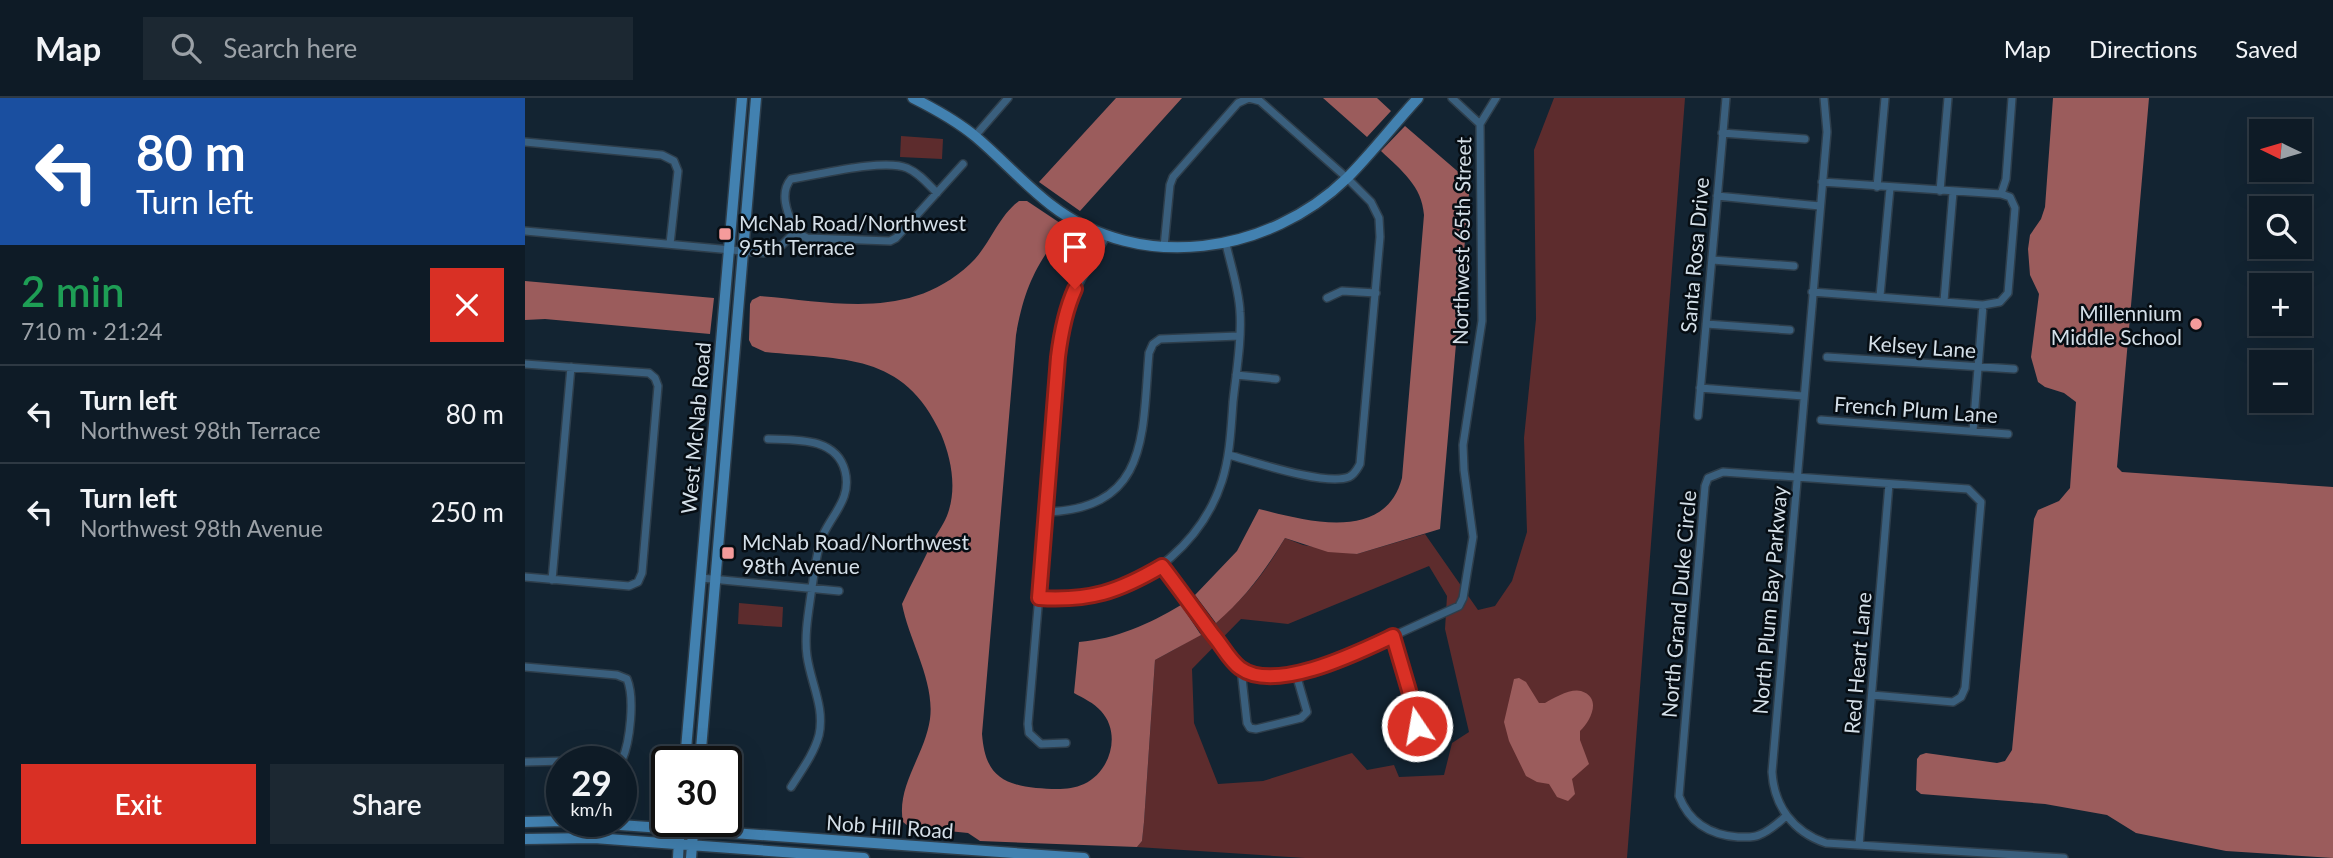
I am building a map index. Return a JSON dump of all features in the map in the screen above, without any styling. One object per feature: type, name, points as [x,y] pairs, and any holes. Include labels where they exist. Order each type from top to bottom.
[{"type":"main road","name":"West McNab Road","points":[[686,746],[742,98]]},
{"type":"main road","name":"West McNab Road","points":[[701,746],[756,98]]},
{"type":"main road","points":[[913,98],[942,113],[975,136],[1052,206],[1078,222],[1107,235],[1164,247],[1195,248],[1226,244],[1278,225],[1322,198],[1347,178],[1418,98]]},
{"type":"main road","name":"Nob Hill Road","points":[[525,822],[651,824]]},
{"type":"main road","name":"Nob Hill Road","points":[[742,830],[1084,858]]},
{"type":"main road","name":"Nob Hill Road","points":[[525,839],[563,836],[865,858]]},
{"type":"main road","points":[[678,858],[679,837]]},
{"type":"main road","points":[[691,858],[693,837]]},
{"type":"street","points":[[975,136],[1008,98]]},
{"type":"street","points":[[1164,247],[1173,177],[1238,103],[1249,98],[1260,101],[1347,178],[1371,202],[1379,218],[1380,237],[1360,464],[1348,477],[1319,478],[1229,455]]},
{"type":"street","points":[[1452,98],[1481,124]]},
{"type":"street","name":"Northwest 65th Street","points":[[1393,636],[1459,606],[1472,554],[1472,521],[1463,444],[1482,321],[1481,124],[1496,98]]},
{"type":"street","name":"Santa Rosa Drive","points":[[1698,416],[1726,98]]},
{"type":"street","name":"North Plum Bay Parkway","points":[[1824,98],[1828,132],[1796,476],[1772,772],[1774,791],[1786,816],[1804,833],[1826,843],[2064,858]]},
{"type":"street","points":[[1877,187],[1885,98]]},
{"type":"street","points":[[1940,191],[1948,98]]},
{"type":"street","points":[[2001,194],[2006,179],[2012,98]]},
{"type":"street","points":[[1723,133],[1805,139]]},
{"type":"street","points":[[525,142],[662,155],[674,161],[678,171],[670,244]]},
{"type":"street","points":[[937,193],[919,175],[897,165],[886,164],[791,179],[784,193],[795,232],[807,238],[890,242],[896,238],[937,193],[963,163]]},
{"type":"street","points":[[1812,292],[1983,305],[2000,302],[2008,293],[2015,208],[2010,197],[2001,194],[1822,182]]},
{"type":"street","points":[[1879,296],[1890,188]]},
{"type":"street","points":[[1944,300],[1953,192]]},
{"type":"street","points":[[1717,196],[1820,206]]},
{"type":"street","points":[[525,231],[764,253],[773,251],[795,232]]},
{"type":"street","points":[[1066,743],[1041,744],[1029,733],[1028,724],[1062,326],[1075,289],[1107,235]]},
{"type":"street","points":[[1039,598],[1088,598],[1137,580],[1162,566],[1196,532],[1209,510],[1229,455],[1239,336],[1238,296],[1226,244]]},
{"type":"street","points":[[1712,260],[1794,266]]},
{"type":"street","points":[[1327,298],[1342,291],[1375,293]]},
{"type":"street","points":[[1973,431],[1983,305]]},
{"type":"street","points":[[1706,324],[1790,330]]},
{"type":"street","points":[[1047,512],[1067,512],[1098,502],[1114,491],[1127,476],[1138,454],[1149,353],[1153,344],[1160,339],[1239,336]]},
{"type":"street","name":"Kelsey Lane","points":[[1827,356],[2014,369]]},
{"type":"street","points":[[525,364],[649,373],[658,386],[642,573],[638,582],[629,586],[525,577]]},
{"type":"street","points":[[552,580],[571,367]]},
{"type":"street","points":[[1236,375],[1276,379]]},
{"type":"street","points":[[1700,388],[1803,396]]},
{"type":"street","name":"French Plum Lane","points":[[1821,420],[2008,434]]},
{"type":"street","points":[[768,439],[800,440],[827,447],[838,456],[845,470],[847,487],[842,505],[824,533],[818,552],[806,637],[821,723],[813,752],[792,787]]},
{"type":"street","name":"North Grand Duke Circle","points":[[1786,816],[1771,829],[1753,837],[1721,835],[1692,819],[1682,804],[1679,788],[1705,486],[1708,478],[1723,472],[1968,489],[1981,502],[1965,688],[1961,697],[1953,702],[1872,695]]},
{"type":"street","name":"Red Heart Lane","points":[[1859,845],[1889,484]]},
{"type":"street","points":[[1162,566],[1241,669],[1247,723],[1250,728],[1256,729],[1301,718],[1307,712],[1296,674]]},
{"type":"street","points":[[701,578],[839,591]]},
{"type":"street","points":[[1241,669],[1268,676],[1296,674],[1347,657],[1393,636],[1413,704]]},
{"type":"street","points":[[525,667],[617,675],[627,679],[632,690],[627,746]]},
{"type":"street","points":[[525,762],[546,761]]},
{"type":"shaded area","points":[[1116,98],[1182,98],[1080,211],[1039,182]]},
{"type":"shaded area","points":[[1323,98],[1377,98],[1391,111],[1367,137]]},
{"type":"shaded area","points":[[1554,98],[1685,98],[1627,858],[1305,858],[1137,847],[1142,841],[1144,822],[1155,660],[1196,636],[1231,609],[1259,577],[1285,538],[1303,545],[1357,554],[1425,534],[1478,610],[1495,606],[1512,581],[1527,532],[1524,438],[1536,319],[1534,150]],"holes":[[[1429,566],[1447,596],[1445,629],[1469,732],[1452,743],[1444,775],[1399,777],[1394,765],[1367,770],[1352,753],[1263,781],[1218,784],[1194,723],[1192,669],[1241,619],[1288,624]]]},
{"type":"shaded area","points":[[2053,98],[2149,98],[2117,467],[2122,472],[2333,487],[2333,858],[2226,851],[2136,833],[2107,815],[2045,804],[1921,794],[1916,790],[1917,759],[1920,755],[1926,753],[1997,763],[2005,761],[2012,750],[2034,519],[2038,510],[2059,501],[2070,488],[2076,402],[2064,393],[2038,382],[2031,357],[2039,294],[2030,275],[2028,249],[2030,235],[2041,219],[2045,207]]},
{"type":"shaded area","points":[[1405,126],[1470,182],[1440,529],[1357,554],[1328,552],[1285,538],[1254,584],[1216,623],[1195,595],[1237,551],[1259,509],[1320,522],[1362,520],[1379,512],[1393,498],[1402,478],[1424,215],[1415,187],[1381,151]]},
{"type":"shaded area","points":[[901,136],[943,139],[942,159],[900,157]]},
{"type":"shaded area","points":[[1019,201],[1027,201],[1066,227],[1033,277],[1027,290],[1016,335],[982,734],[984,747],[996,774],[1012,783],[1060,789],[1084,784],[1093,778],[1101,771],[1110,752],[1111,730],[1098,708],[1074,693],[1079,642],[1132,630],[1181,605],[1201,635],[1155,660],[1144,822],[1142,841],[1137,847],[980,841],[968,833],[909,827],[903,822],[902,809],[907,783],[927,732],[931,705],[925,676],[902,604],[951,503],[952,473],[945,443],[926,407],[909,388],[890,374],[845,360],[765,352],[752,346],[749,340],[750,304],[760,296],[870,304],[897,301],[922,294],[947,282],[977,257],[1005,215]]},
{"type":"shaded area","points":[[525,281],[714,298],[710,334],[545,319],[525,320]]},
{"type":"shaded area","points":[[739,603],[783,607],[782,627],[738,624]]},
{"type":"shaded area","points":[[1519,678],[1526,682],[1539,703],[1577,690],[1588,694],[1592,699],[1591,716],[1580,731],[1580,740],[1589,764],[1572,779],[1575,794],[1568,801],[1557,797],[1549,784],[1526,776],[1509,741],[1504,722],[1514,679]]},
{"type":"place","name":"McNab Road/Northwest 95th Terrace","points":[[725,234]]},
{"type":"place","name":"Millennium Middle School","points":[[2196,324]]},
{"type":"place","name":"McNab Road/Northwest 98th Avenue","points":[[728,553]]},
{"type":"route","points":[[1075,289],[1062,326],[1058,357],[1039,598],[1088,598],[1137,580],[1162,566],[1241,669],[1268,676],[1311,670],[1393,636],[1417,726]]}]
